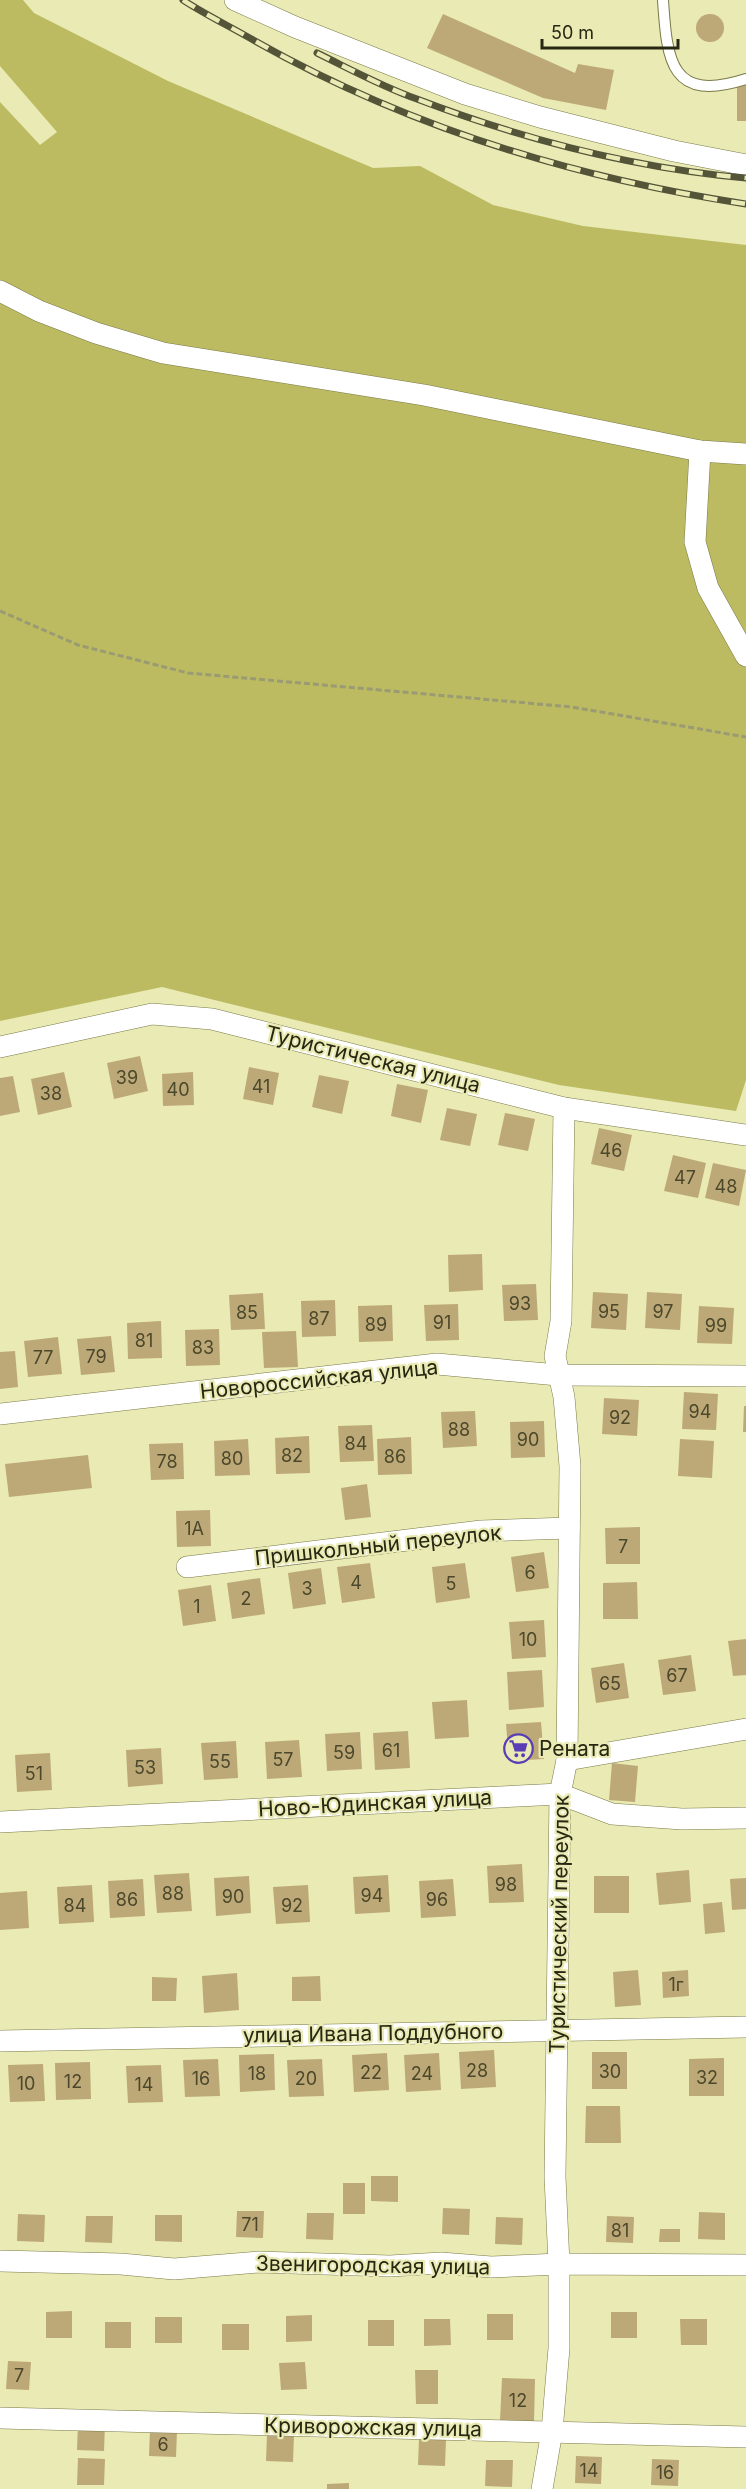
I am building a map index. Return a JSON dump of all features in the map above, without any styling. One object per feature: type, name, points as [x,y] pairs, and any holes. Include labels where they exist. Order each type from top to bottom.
[{"type":"street","points":[[235,0],[295,27],[465,94],[540,117],[674,151],[746,165]]},
{"type":"street","points":[[0,291],[39,311],[96,333],[163,353],[424,395],[700,451],[746,454]]},
{"type":"street","points":[[700,451],[695,542],[708,588],[746,656]]},
{"type":"street","name":"Туристическая улица","points":[[0,1047],[152,1014],[212,1018],[564,1107],[746,1135]]},
{"type":"street","name":"Туристический переулок","points":[[543,2489],[552,2431],[559,2348],[559,2264],[555,2177],[560,1794],[567,1760],[570,1466],[564,1396],[555,1356],[561,1321],[564,1107]]},
{"type":"street","name":"Новороссийская улица","points":[[0,1414],[437,1364],[558,1375],[746,1376]]},
{"type":"street","name":"Пришкольный переулок","points":[[187,1567],[481,1531],[569,1528]]},
{"type":"street","points":[[567,1760],[746,1730]]},
{"type":"street","name":"Ново-Юдинская улица","points":[[0,1822],[560,1794],[612,1814],[682,1819],[746,1818]]},
{"type":"street","name":"улица Ивана Поддубного","points":[[0,2041],[746,2027]]},
{"type":"street","name":"Звенигородская улица","points":[[0,2261],[121,2264],[174,2270],[258,2262],[390,2266],[441,2264],[491,2267],[559,2264],[746,2265]]},
{"type":"street","name":"Криворожская улица","points":[[0,2418],[746,2437]]},
{"type":"lane","points":[[663,0],[670,56],[677,72],[685,82],[699,86],[721,87],[746,79]]},
{"type":"path","points":[[0,611],[78,645],[188,673],[572,707],[746,737]]},
{"type":"shaded area","points":[[0,0],[23,0],[34,13],[168,81],[373,168],[420,166],[493,205],[583,226],[746,245],[746,1080],[736,1111],[559,1085],[162,987],[0,1021],[0,102],[40,145],[57,132],[0,66]]},
{"type":"building","points":[[443,14],[575,73],[578,64],[614,70],[606,110],[543,98],[427,48]]},
{"type":"building","points":[[710,14],[720,18],[724,28],[720,38],[710,42],[700,38],[696,28],[700,18]]},
{"type":"building","points":[[737,85],[746,85],[746,121],[737,121]]},
{"type":"building","points":[[140,1056],[148,1091],[114,1099],[107,1063]]},
{"type":"building","points":[[249,1067],[279,1073],[273,1105],[243,1099]]},
{"type":"building","points":[[64,1072],[72,1107],[38,1115],[31,1079]]},
{"type":"building","points":[[193,1072],[194,1105],[163,1106],[162,1074]]},
{"type":"building","points":[[319,1075],[349,1081],[342,1114],[312,1107]]},
{"type":"building","points":[[13,1076],[20,1112],[0,1116],[0,1078]]},
{"type":"building","points":[[397,1084],[428,1090],[421,1123],[391,1116]]},
{"type":"building","points":[[447,1108],[477,1114],[470,1146],[440,1140]]},
{"type":"building","points":[[505,1113],[535,1119],[528,1151],[498,1145]]},
{"type":"building","points":[[599,1128],[632,1135],[624,1171],[591,1164]]},
{"type":"building","points":[[673,1155],[706,1163],[698,1198],[664,1191]]},
{"type":"building","points":[[713,1163],[746,1170],[739,1206],[705,1198]]},
{"type":"building","points":[[482,1254],[483,1290],[449,1292],[448,1255]]},
{"type":"building","points":[[536,1284],[538,1320],[504,1321],[502,1285]]},
{"type":"building","points":[[593,1292],[628,1294],[626,1330],[591,1328]]},
{"type":"building","points":[[647,1292],[682,1294],[680,1330],[645,1328]]},
{"type":"building","points":[[263,1293],[265,1329],[231,1330],[229,1295]]},
{"type":"building","points":[[335,1300],[336,1336],[302,1337],[301,1301]]},
{"type":"building","points":[[458,1304],[459,1340],[426,1341],[424,1305]]},
{"type":"building","points":[[392,1305],[393,1341],[359,1342],[358,1306]]},
{"type":"building","points":[[699,1306],[734,1308],[732,1344],[697,1343]]},
{"type":"building","points":[[161,1321],[162,1358],[128,1359],[127,1323]]},
{"type":"building","points":[[219,1329],[220,1365],[186,1366],[185,1330]]},
{"type":"building","points":[[296,1331],[298,1367],[264,1368],[262,1332]]},
{"type":"building","points":[[111,1336],[115,1372],[81,1375],[77,1339]]},
{"type":"building","points":[[58,1337],[62,1374],[28,1377],[24,1341]]},
{"type":"building","points":[[15,1351],[18,1387],[0,1389],[0,1352]]},
{"type":"building","points":[[684,1392],[718,1394],[716,1430],[682,1429]]},
{"type":"building","points":[[604,1398],[639,1400],[637,1436],[602,1434]]},
{"type":"building","points":[[744,1406],[746,1406],[746,1432],[743,1432]]},
{"type":"building","points":[[475,1411],[477,1446],[443,1448],[441,1412]]},
{"type":"building","points":[[544,1421],[545,1457],[511,1458],[510,1422]]},
{"type":"building","points":[[372,1425],[374,1461],[340,1462],[338,1426]]},
{"type":"building","points":[[309,1436],[310,1473],[276,1474],[275,1438]]},
{"type":"building","points":[[411,1437],[412,1474],[378,1475],[377,1439]]},
{"type":"building","points":[[248,1439],[250,1475],[215,1476],[214,1441]]},
{"type":"building","points":[[680,1439],[714,1441],[712,1478],[678,1476]]},
{"type":"building","points":[[183,1443],[184,1479],[151,1480],[149,1444]]},
{"type":"building","points":[[88,1455],[92,1488],[9,1497],[5,1464]]},
{"type":"building","points":[[367,1484],[371,1517],[345,1520],[341,1488]]},
{"type":"building","points":[[210,1510],[211,1546],[177,1547],[176,1511]]},
{"type":"building","points":[[640,1527],[640,1564],[606,1564],[605,1528]]},
{"type":"building","points":[[544,1552],[549,1588],[516,1592],[511,1557]]},
{"type":"building","points":[[370,1563],[375,1598],[342,1603],[337,1567]]},
{"type":"building","points":[[465,1563],[470,1598],[436,1603],[432,1567]]},
{"type":"building","points":[[321,1568],[326,1604],[293,1609],[288,1573]]},
{"type":"building","points":[[260,1578],[265,1614],[232,1619],[227,1583]]},
{"type":"building","points":[[637,1582],[638,1619],[603,1619],[603,1583]]},
{"type":"building","points":[[211,1585],[216,1621],[183,1626],[178,1590]]},
{"type":"building","points":[[544,1620],[546,1657],[512,1659],[509,1622]]},
{"type":"building","points":[[746,1639],[746,1675],[733,1676],[728,1641]]},
{"type":"building","points":[[691,1655],[696,1691],[663,1695],[658,1660]]},
{"type":"building","points":[[624,1663],[629,1698],[596,1703],[591,1668]]},
{"type":"building","points":[[542,1670],[544,1707],[509,1710],[507,1672]]},
{"type":"building","points":[[467,1700],[469,1737],[435,1739],[432,1702]]},
{"type":"building","points":[[541,1722],[544,1759],[509,1761],[506,1724]]},
{"type":"building","points":[[408,1731],[410,1768],[375,1770],[373,1733]]},
{"type":"building","points":[[360,1732],[362,1769],[327,1771],[325,1734]]},
{"type":"building","points":[[299,1740],[302,1777],[267,1779],[265,1742]]},
{"type":"building","points":[[236,1741],[238,1778],[204,1780],[201,1743]]},
{"type":"building","points":[[161,1748],[163,1784],[128,1787],[126,1750]]},
{"type":"building","points":[[50,1753],[52,1790],[17,1792],[15,1755]]},
{"type":"building","points":[[612,1763],[638,1766],[635,1802],[609,1800]]},
{"type":"building","points":[[522,1864],[524,1902],[489,1903],[487,1866]]},
{"type":"building","points":[[689,1870],[691,1902],[659,1905],[656,1873]]},
{"type":"building","points":[[189,1873],[192,1911],[157,1913],[154,1875]]},
{"type":"building","points":[[388,1875],[390,1912],[355,1914],[353,1877]]},
{"type":"building","points":[[249,1876],[251,1913],[216,1916],[214,1878]]},
{"type":"building","points":[[594,1876],[629,1876],[629,1913],[594,1913]]},
{"type":"building","points":[[746,1878],[746,1909],[732,1910],[730,1879]]},
{"type":"building","points":[[143,1879],[145,1916],[110,1918],[108,1881]]},
{"type":"building","points":[[453,1879],[456,1916],[421,1918],[419,1881]]},
{"type":"building","points":[[92,1885],[94,1922],[59,1924],[57,1887]]},
{"type":"building","points":[[308,1885],[310,1922],[276,1924],[273,1887]]},
{"type":"building","points":[[27,1891],[29,1928],[0,1930],[0,1893]]},
{"type":"building","points":[[722,1902],[725,1932],[705,1934],[703,1904]]},
{"type":"building","points":[[638,1970],[641,2005],[615,2007],[613,1972]]},
{"type":"building","points":[[688,1970],[689,1996],[663,1998],[662,1972]]},
{"type":"building","points":[[237,1973],[239,2010],[204,2013],[202,1976]]},
{"type":"building","points":[[320,1976],[321,2001],[292,2001],[292,1977]]},
{"type":"building","points":[[152,1977],[177,1978],[176,2001],[152,2001]]},
{"type":"building","points":[[494,2050],[496,2087],[461,2089],[459,2052]]},
{"type":"building","points":[[592,2052],[627,2052],[627,2089],[592,2089]]},
{"type":"building","points":[[387,2053],[389,2090],[354,2092],[352,2055]]},
{"type":"building","points":[[439,2053],[441,2090],[406,2092],[404,2055]]},
{"type":"building","points":[[274,2054],[275,2090],[240,2092],[239,2055]]},
{"type":"building","points":[[724,2058],[724,2096],[689,2096],[689,2059]]},
{"type":"building","points":[[218,2059],[220,2096],[185,2097],[183,2060]]},
{"type":"building","points":[[322,2059],[324,2096],[289,2097],[287,2060]]},
{"type":"building","points":[[90,2062],[91,2099],[56,2100],[55,2063]]},
{"type":"building","points":[[43,2064],[45,2101],[10,2102],[8,2065]]},
{"type":"building","points":[[161,2065],[163,2102],[128,2103],[126,2066]]},
{"type":"building","points":[[586,2106],[620,2106],[621,2143],[585,2143]]},
{"type":"building","points":[[371,2176],[398,2176],[398,2202],[371,2201]]},
{"type":"building","points":[[343,2183],[365,2183],[365,2214],[343,2214]]},
{"type":"building","points":[[443,2208],[470,2209],[469,2235],[442,2234]]},
{"type":"building","points":[[237,2211],[264,2211],[263,2238],[236,2237]]},
{"type":"building","points":[[699,2212],[725,2213],[725,2240],[698,2239]]},
{"type":"building","points":[[307,2213],[334,2213],[333,2240],[306,2239]]},
{"type":"building","points":[[18,2214],[45,2215],[44,2242],[17,2241]]},
{"type":"building","points":[[155,2215],[182,2215],[182,2242],[155,2241]]},
{"type":"building","points":[[86,2216],[113,2216],[112,2243],[85,2242]]},
{"type":"building","points":[[607,2216],[634,2217],[633,2243],[606,2242]]},
{"type":"building","points":[[496,2217],[523,2218],[522,2245],[495,2244]]},
{"type":"building","points":[[660,2229],[680,2229],[680,2242],[659,2242]]},
{"type":"building","points":[[72,2311],[72,2338],[46,2338],[46,2312]]},
{"type":"building","points":[[611,2312],[637,2312],[637,2338],[611,2338]]},
{"type":"building","points":[[487,2314],[513,2314],[513,2340],[487,2340]]},
{"type":"building","points":[[312,2315],[312,2341],[286,2342],[286,2316]]},
{"type":"building","points":[[155,2317],[182,2317],[182,2343],[155,2343]]},
{"type":"building","points":[[424,2319],[450,2319],[451,2345],[424,2346]]},
{"type":"building","points":[[680,2319],[707,2319],[707,2345],[681,2345]]},
{"type":"building","points":[[368,2320],[394,2320],[394,2346],[368,2346]]},
{"type":"building","points":[[105,2322],[131,2322],[131,2348],[105,2348]]},
{"type":"building","points":[[222,2324],[249,2324],[249,2350],[222,2350]]},
{"type":"building","points":[[8,2361],[31,2362],[29,2390],[6,2389]]},
{"type":"building","points":[[305,2362],[307,2389],[281,2390],[279,2363]]},
{"type":"building","points":[[415,2370],[438,2370],[438,2404],[416,2404]]},
{"type":"building","points":[[502,2378],[535,2379],[534,2422],[500,2421]]},
{"type":"building","points":[[78,2424],[105,2424],[104,2451],[77,2450]]},
{"type":"building","points":[[150,2430],[177,2431],[176,2457],[149,2456]]},
{"type":"building","points":[[267,2434],[294,2435],[293,2462],[266,2461]]},
{"type":"building","points":[[419,2438],[446,2439],[445,2466],[418,2465]]},
{"type":"building","points":[[576,2456],[602,2457],[601,2484],[575,2483]]},
{"type":"building","points":[[78,2458],[105,2459],[104,2485],[77,2485]]},
{"type":"building","points":[[652,2459],[679,2460],[678,2486],[651,2485]]},
{"type":"building","points":[[486,2460],[513,2460],[512,2487],[485,2486]]},
{"type":"building","points":[[349,2483],[349,2489],[327,2489],[327,2484]]},
{"type":"railway","points":[[183,0],[312,71],[371,99],[431,123],[493,145],[618,180],[746,204]]},
{"type":"railway","points":[[317,53],[404,94],[538,139],[662,167],[746,178]]},
{"type":"place","name":"Рената","points":[[518,1748]]}]
